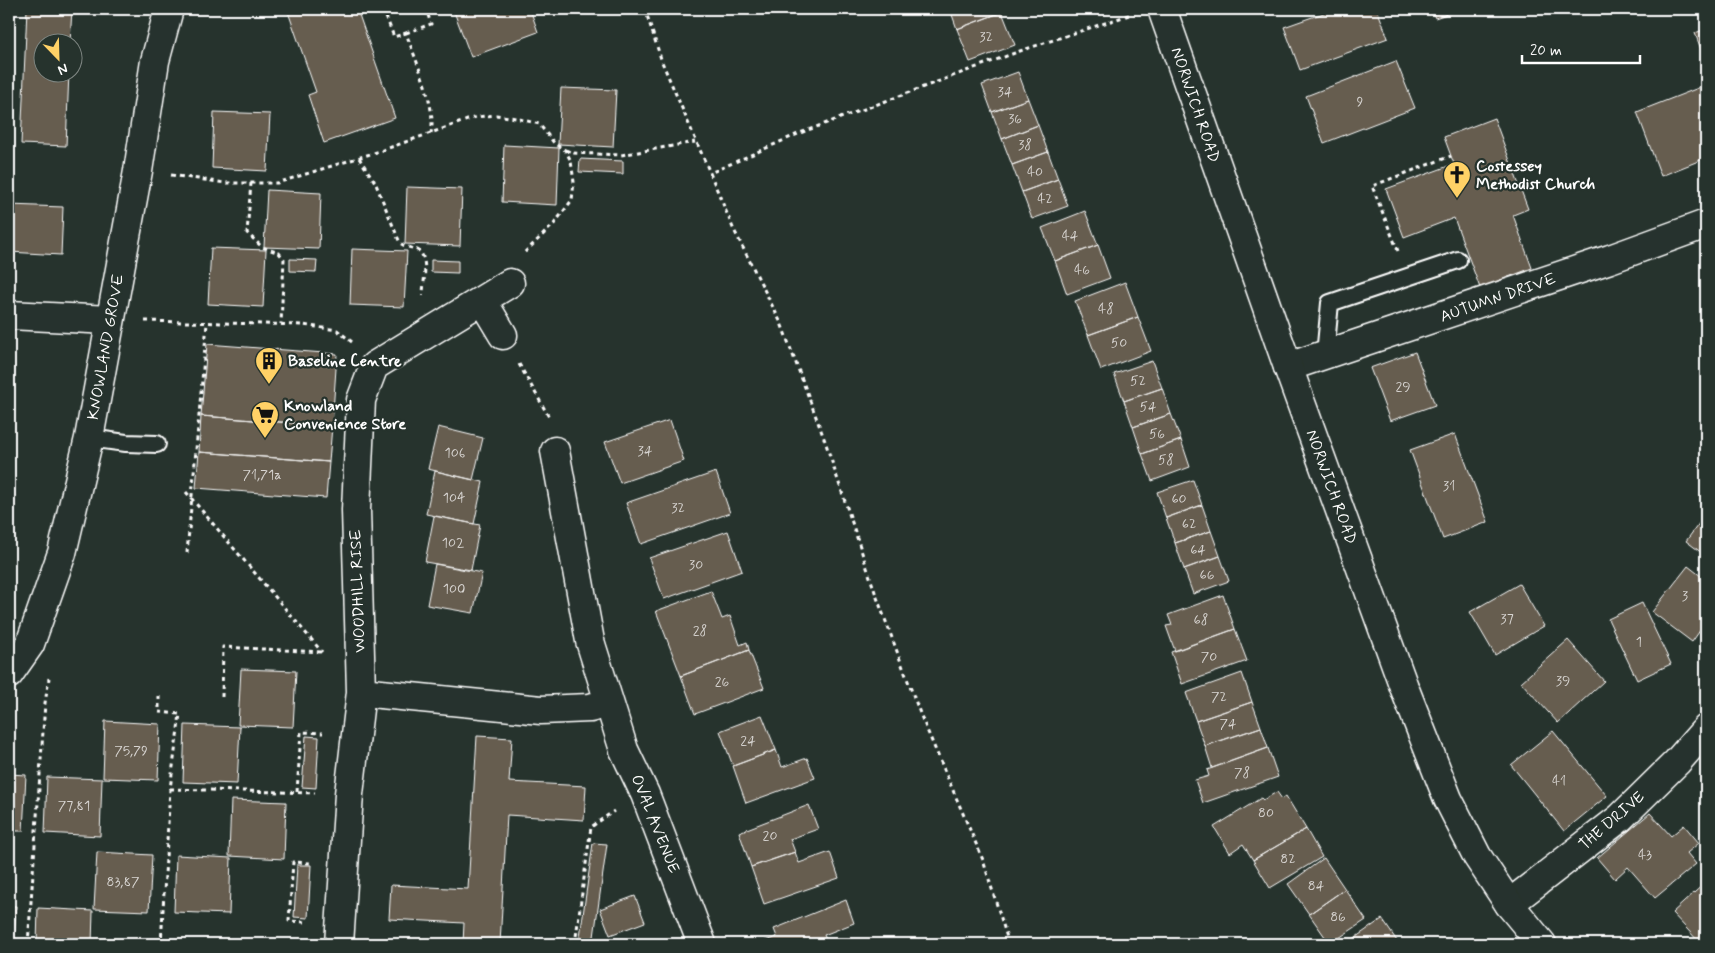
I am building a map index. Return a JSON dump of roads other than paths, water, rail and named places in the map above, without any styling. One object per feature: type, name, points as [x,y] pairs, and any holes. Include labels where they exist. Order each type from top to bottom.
[{"type":"street","name":"KNOWLAND GROVE","points":[[9,674],[30,644],[62,553],[89,438],[138,171],[155,61],[169,9]]},
{"type":"street","name":"NORWICH ROAD","points":[[1162,9],[1288,367],[1404,686],[1448,799],[1477,856],[1509,904],[1542,944]]},
{"type":"street","name":"AUTUMN DRIVE","points":[[1288,367],[1610,260],[1706,224]]},
{"type":"street","points":[[503,335],[482,300],[510,283]]},
{"type":"street","name":"WOODHILL RISE","points":[[339,944],[349,794],[361,692],[356,510],[360,400],[374,366],[482,300]]},
{"type":"street","points":[[9,315],[110,320]]},
{"type":"street","name":"OVAL AVENUE","points":[[555,451],[590,641],[608,703],[624,750],[646,794],[702,944]]},
{"type":"street","points":[[361,692],[541,710],[590,708],[608,703]]},
{"type":"street","name":"THE DRIVE","points":[[1509,904],[1620,818],[1677,762],[1706,729]]},
{"type":"lane","points":[[1325,355],[1330,304],[1458,260]]},
{"type":"lane","points":[[89,438],[126,443],[157,444]]},
{"type":"place","name":"Costessey Methodist Church","points":[[1457,199]]},
{"type":"place","name":"Baseline Centre","points":[[269,385]]},
{"type":"place","name":"Knowland Convenience Store","points":[[265,439]]}]
